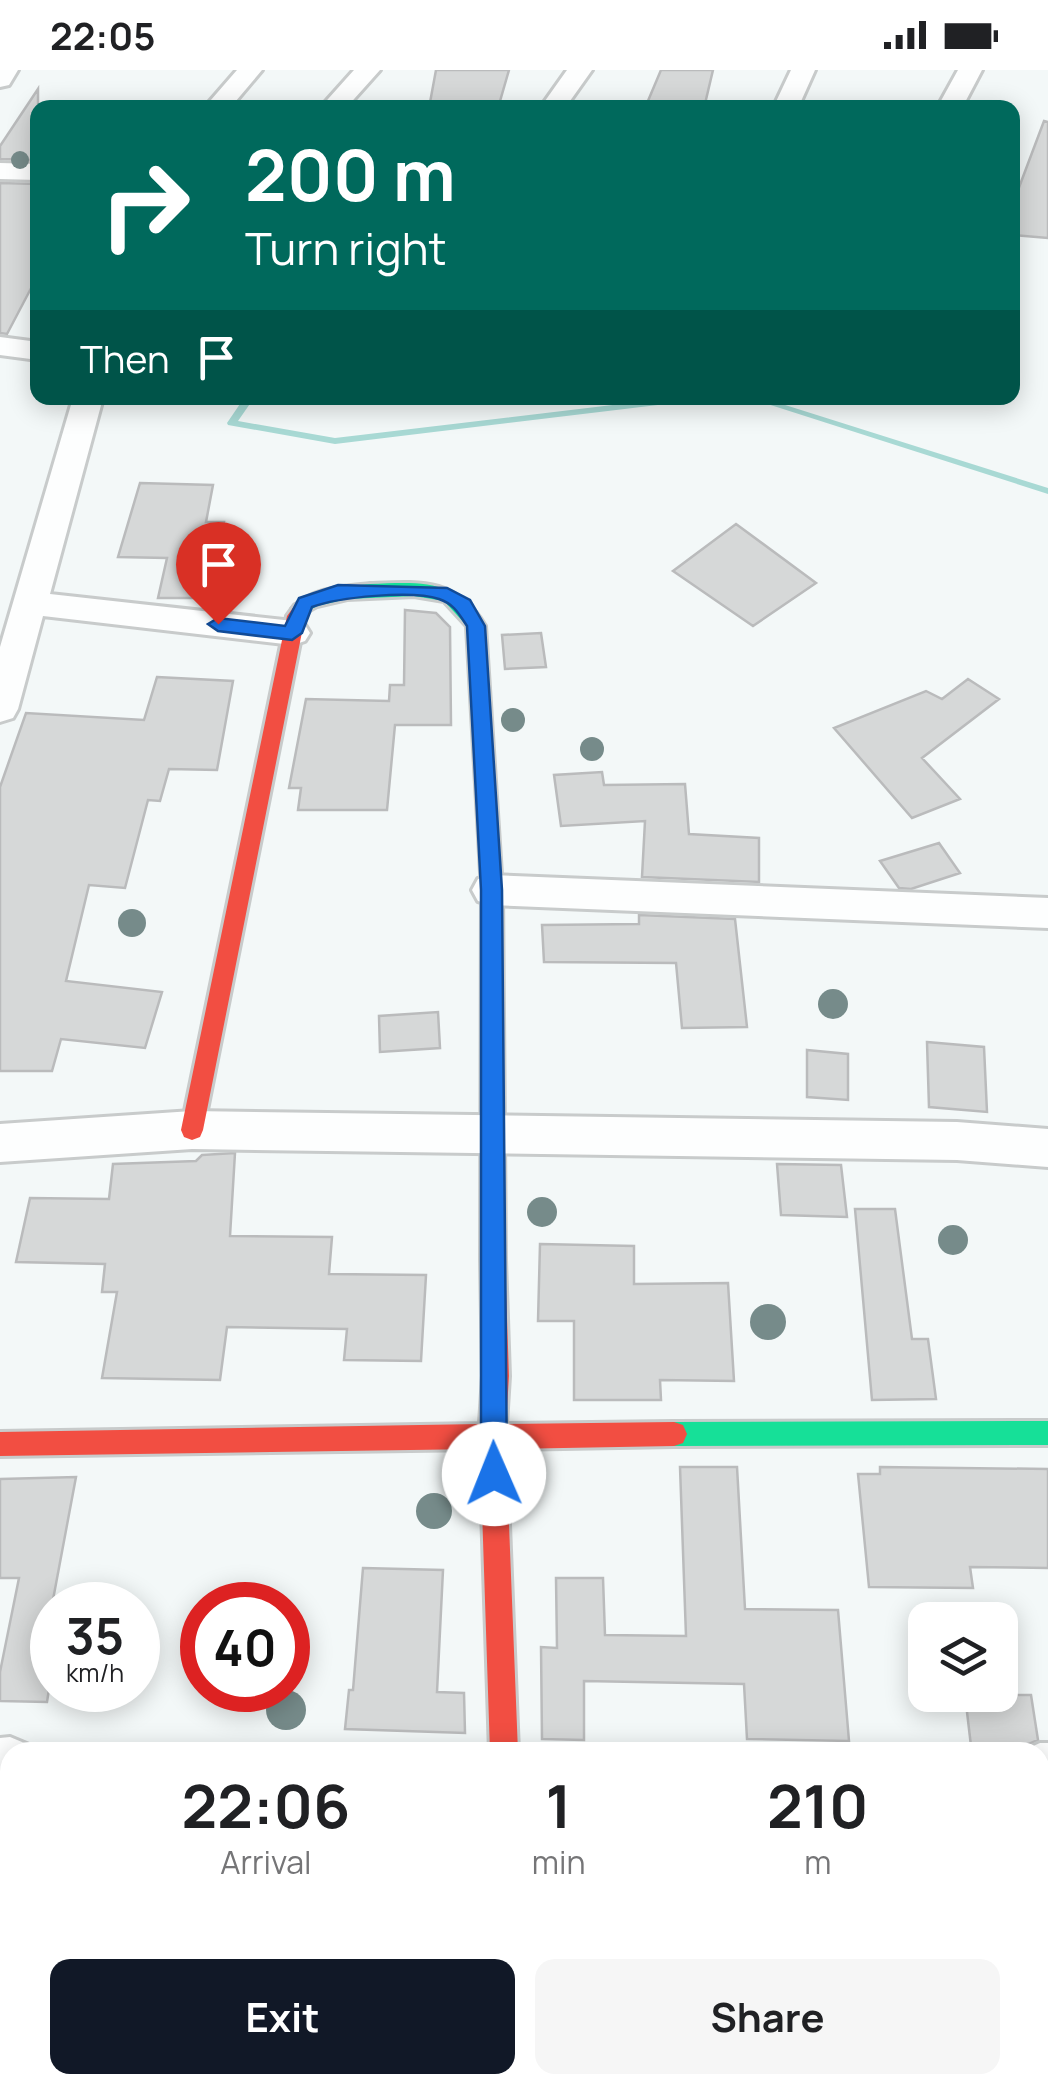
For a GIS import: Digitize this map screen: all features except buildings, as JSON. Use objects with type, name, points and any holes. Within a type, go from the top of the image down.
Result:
[{"type":"street","points":[[0,80],[6,70]]},
{"type":"street","points":[[223,100],[250,70]]},
{"type":"street","points":[[340,100],[368,70]]},
{"type":"street","points":[[558,100],[580,70]]},
{"type":"street","points":[[789,100],[803,70]]},
{"type":"street","points":[[953,100],[970,70]]},
{"type":"street","points":[[0,170],[30,172]]},
{"type":"street","points":[[0,346],[30,350]]},
{"type":"street","points":[[0,709],[86,405]]},
{"type":"street","points":[[192,1130],[296,616],[306,602],[338,591],[440,592],[463,604],[476,626],[492,890],[490,1133],[496,1376],[492,1434],[504,1742]]},
{"type":"street","points":[[30,603],[292,633]]},
{"type":"street","points":[[492,890],[1048,913]]},
{"type":"street","points":[[0,1144],[192,1130],[957,1141],[1048,1148]]},
{"type":"street","points":[[0,1444],[492,1434],[1048,1432]]},
{"type":"waterway","points":[[244,405],[232,423],[335,441],[633,405]]},
{"type":"waterway","points":[[776,405],[1048,491]]},
{"type":"traffic: fast","points":[[301,609],[311,602],[347,593],[432,591],[459,603],[476,626],[492,890],[493,1260]]},
{"type":"traffic: fast","points":[[674,1434],[1048,1433]]},
{"type":"traffic: jam","points":[[192,1130],[296,616],[301,609]]},
{"type":"traffic: jam","points":[[493,1260],[496,1376],[492,1434],[504,1742]]},
{"type":"traffic: jam","points":[[0,1444],[674,1434]]},
{"type":"route","points":[[218,624],[292,633],[296,616],[306,602],[338,591],[440,592],[463,604],[476,626],[492,890],[494,1474]]}]
